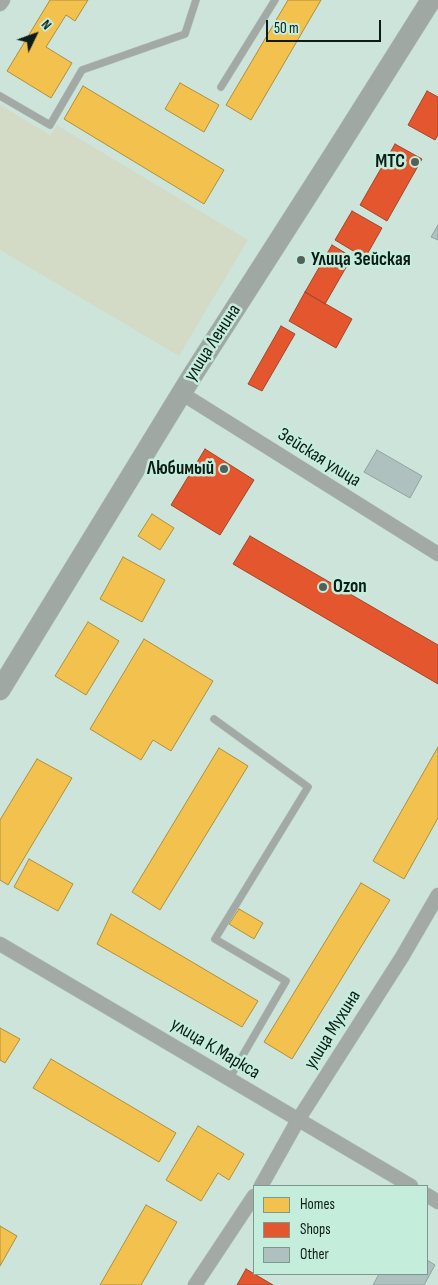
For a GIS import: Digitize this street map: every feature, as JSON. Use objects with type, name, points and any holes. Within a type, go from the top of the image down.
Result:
[{"type":"main road","name":"улица Ленина","points":[[0,690],[181,393],[430,0]]},
{"type":"street","points":[[0,4],[2,0]]},
{"type":"street","name":"Зейская улица","points":[[181,393],[438,554]]},
{"type":"street","name":"улица Мухина","points":[[262,1185],[298,1120],[402,957],[438,894]]},
{"type":"street","name":"улица К.Маркса","points":[[0,944],[409,1185]]},
{"type":"street","points":[[195,1285],[253,1198]]},
{"type":"lane","points":[[0,96],[50,125],[82,70],[185,34],[196,0]]},
{"type":"lane","points":[[221,88],[275,0]]},
{"type":"lane","points":[[214,719],[308,787],[214,939],[286,981],[229,1079]]},
{"type":"green space","points":[[0,105],[50,135],[57,125],[248,240],[179,356],[0,250]]},
{"type":"building: Homes","points":[[50,0],[88,0],[75,21],[66,15],[46,47],[72,63],[51,98],[7,71]]},
{"type":"building: Homes","points":[[288,0],[321,0],[251,120],[226,105]]},
{"type":"building: Homes","points":[[180,83],[219,105],[204,132],[165,109]]},
{"type":"building: Homes","points":[[83,86],[224,170],[204,204],[64,119]]},
{"type":"building: Homes","points":[[152,514],[174,528],[160,550],[138,536]]},
{"type":"building: Homes","points":[[123,557],[165,580],[142,622],[100,599]]},
{"type":"building: Homes","points":[[88,622],[119,641],[86,695],[55,676]]},
{"type":"building: Homes","points":[[144,639],[213,681],[171,751],[153,740],[141,760],[90,729]]},
{"type":"building: Homes","points":[[438,747],[438,818],[404,879],[373,861]]},
{"type":"building: Homes","points":[[219,748],[248,766],[160,910],[132,892]]},
{"type":"building: Homes","points":[[37,759],[72,778],[8,885],[0,880],[0,820]]},
{"type":"building: Homes","points":[[29,859],[73,884],[58,911],[14,887]]},
{"type":"building: Homes","points":[[361,883],[390,900],[292,1059],[264,1042]]},
{"type":"building: Homes","points":[[239,909],[263,923],[254,939],[229,924]]},
{"type":"building: Homes","points":[[111,914],[258,1001],[242,1027],[97,944]]},
{"type":"building: Homes","points":[[0,1028],[20,1039],[5,1063],[0,1060]]},
{"type":"building: Homes","points":[[51,1059],[176,1133],[159,1162],[33,1088]]},
{"type":"building: Homes","points":[[198,1126],[244,1154],[229,1180],[218,1173],[201,1201],[166,1180]]},
{"type":"building: Homes","points":[[146,1205],[177,1222],[141,1285],[100,1285]]},
{"type":"building: Homes","points":[[0,1226],[17,1236],[0,1266]]},
{"type":"building: Shops","points":[[427,91],[438,97],[438,135],[435,140],[408,125]]},
{"type":"building: Shops","points":[[395,144],[422,159],[387,221],[360,205]]},
{"type":"building: Shops","points":[[352,211],[382,228],[365,258],[335,240]]},
{"type":"building: Shops","points":[[332,245],[352,257],[325,304],[305,292]]},
{"type":"building: Shops","points":[[305,292],[352,319],[336,348],[289,321]]},
{"type":"building: Shops","points":[[281,326],[295,334],[262,391],[248,384]]},
{"type":"building: Shops","points":[[205,449],[254,480],[220,535],[171,505]]},
{"type":"building: Shops","points":[[250,536],[438,645],[438,684],[233,564]]},
{"type":"building: Shops","points":[[246,1269],[253,1275],[273,1285],[237,1285]]},
{"type":"building: Other","points":[[438,225],[438,240],[431,237]]},
{"type":"building: Other","points":[[377,450],[422,476],[410,498],[364,472]]},
{"type":"building: Other","points":[[428,1261],[435,1265],[424,1285],[373,1285],[378,1275],[428,1275]]},
{"type":"place","name":"МТС","points":[[415,162]]},
{"type":"place","name":"Улица Зейская","points":[[301,260]]},
{"type":"place","name":"Любимый","points":[[224,469]]},
{"type":"place","name":"Ozon","points":[[323,587]]}]
